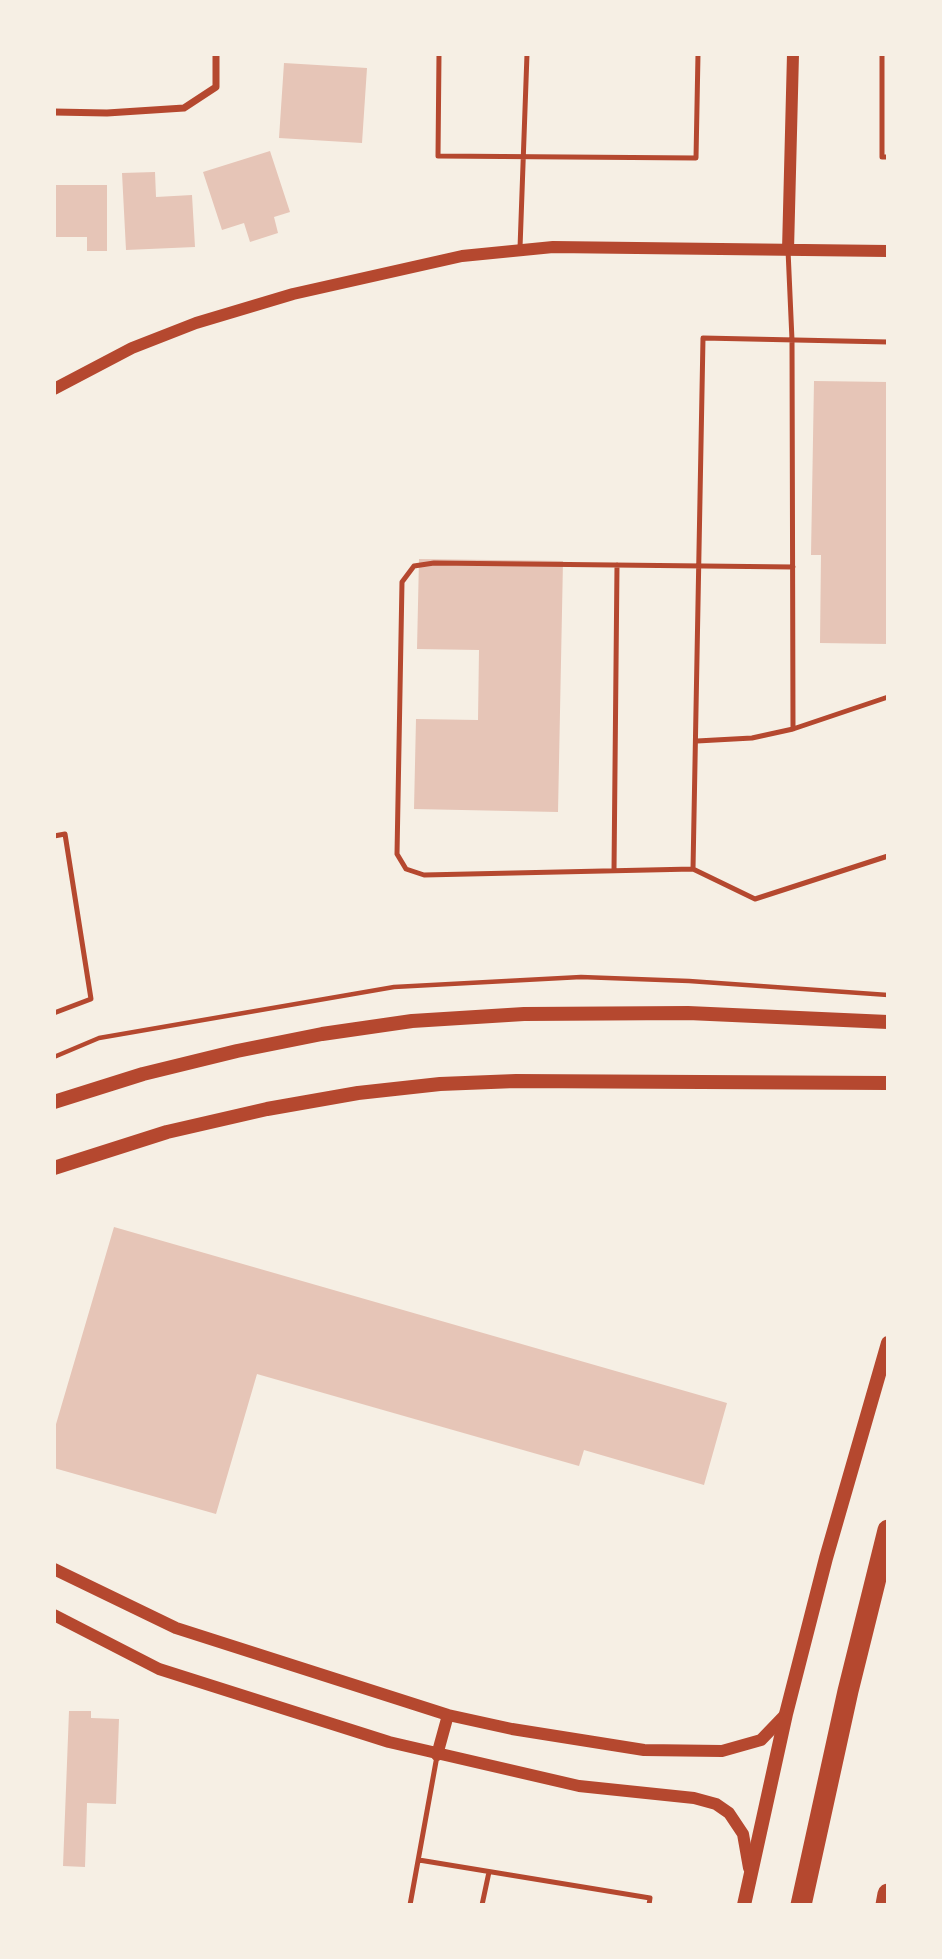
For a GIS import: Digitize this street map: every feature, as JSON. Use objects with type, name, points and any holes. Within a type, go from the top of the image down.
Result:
[{"type":"highway","points":[[801,1905],[848,1691],[888,1530]]},
{"type":"highway","points":[[886,1905],[888,1894]]},
{"type":"main road","points":[[54,1102],[143,1074],[237,1051],[322,1034],[412,1021],[524,1013],[688,1013],[883,1022]]},
{"type":"main road","points":[[54,1168],[167,1132],[267,1109],[426,1085],[516,1081],[888,1083]]},
{"type":"main road","points":[[744,1905],[786,1714],[826,1558],[888,1342]]},
{"type":"street","points":[[54,112],[107,113],[184,108],[216,87],[216,54]]},
{"type":"street","points":[[788,250],[793,54]]},
{"type":"street","points":[[54,389],[132,348],[196,323],[293,294],[402,268],[520,248],[888,251]]},
{"type":"street","points":[[54,1569],[176,1629],[448,1715],[512,1729],[644,1750],[722,1751],[761,1740],[786,1714]]},
{"type":"street","points":[[54,1615],[159,1669],[273,1708],[437,1755],[579,1786],[694,1798],[716,1804],[729,1814],[744,1834],[749,1875]]},
{"type":"street","points":[[437,1755],[448,1715]]},
{"type":"lane","points":[[439,54],[438,156],[696,158],[698,54]]},
{"type":"lane","points":[[520,248],[527,54]]},
{"type":"lane","points":[[882,54],[885,69],[882,157],[888,157]]},
{"type":"lane","points":[[788,250],[792,341],[793,729]]},
{"type":"lane","points":[[693,869],[698,741],[703,338],[888,342]]},
{"type":"lane","points":[[793,567],[434,563],[414,566],[402,582],[397,854],[406,869],[424,875],[693,869],[755,899],[888,856]]},
{"type":"lane","points":[[614,870],[617,565]]},
{"type":"lane","points":[[698,741],[752,738],[793,729],[888,697]]},
{"type":"lane","points":[[54,836],[65,834],[91,999],[54,1013]]},
{"type":"lane","points":[[410,1905],[437,1755]]},
{"type":"lane","points":[[419,1860],[650,1898],[649,1905]]},
{"type":"lane","points":[[482,1905],[489,1872]]},
{"type":"building","points":[[284,63],[367,68],[362,143],[279,138]]},
{"type":"building","points":[[270,151],[290,212],[274,217],[278,233],[250,242],[244,223],[222,230],[203,172]]},
{"type":"building","points":[[155,172],[156,197],[192,195],[195,247],[126,250],[122,173]]},
{"type":"building","points":[[54,185],[107,185],[107,251],[87,251],[87,237],[54,237]]},
{"type":"building","points":[[814,381],[888,382],[888,644],[820,643],[821,555],[811,555]]},
{"type":"building","points":[[419,559],[563,561],[558,812],[414,809],[416,719],[478,720],[479,650],[417,649]]},
{"type":"building","points":[[114,1227],[727,1403],[704,1485],[584,1450],[579,1466],[257,1374],[216,1514],[54,1468],[54,1431]]},
{"type":"building","points":[[69,1711],[91,1711],[91,1718],[119,1719],[116,1804],[87,1803],[85,1867],[63,1866]]}]
